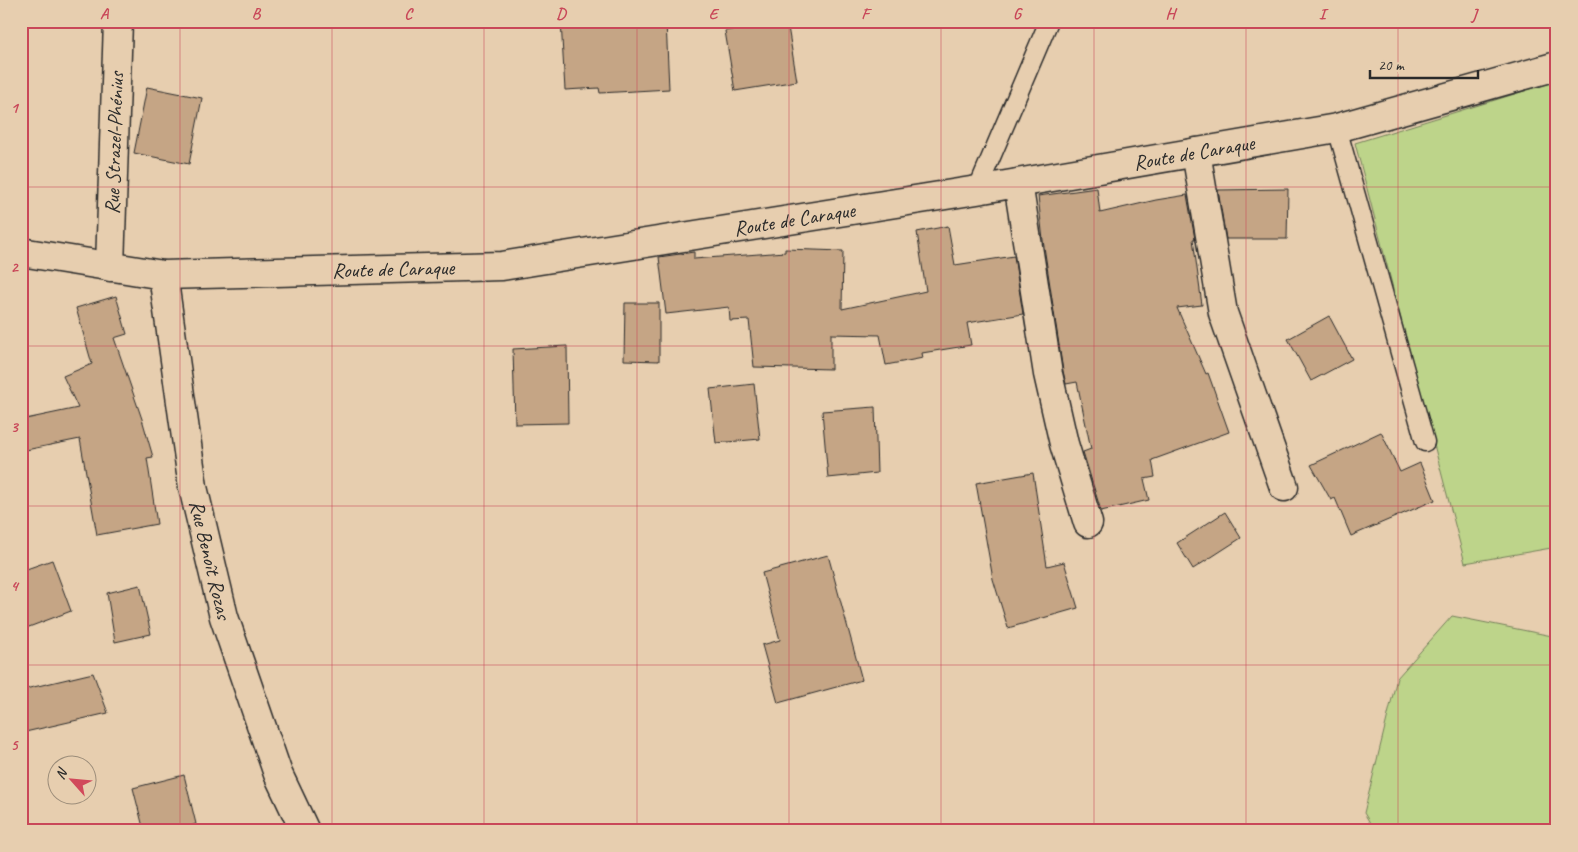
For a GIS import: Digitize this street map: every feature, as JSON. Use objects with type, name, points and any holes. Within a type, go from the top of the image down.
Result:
[{"type":"street","name":"Rue Strazel-Phénius","points":[[110,267],[118,21]]},
{"type":"street","name":"Route de Caraque","points":[[21,252],[163,275],[502,266],[977,190],[1337,128],[1557,66]]},
{"type":"street","points":[[1196,152],[1223,313],[1284,487]]},
{"type":"street","points":[[1018,183],[1048,374],[1064,444],[1088,523]]},
{"type":"street","name":"Rue Benoît Rozas","points":[[163,275],[194,488],[224,617],[278,774],[305,831]]},
{"type":"lane","points":[[977,190],[1049,21]]},
{"type":"lane","points":[[1337,128],[1425,442]]},
{"type":"green space","points":[[1557,81],[1557,547],[1465,563],[1355,143]]},
{"type":"green space","points":[[1452,616],[1557,637],[1557,831],[1375,831],[1364,813],[1397,678]]},
{"type":"building","points":[[561,21],[666,21],[669,89],[600,93],[599,88],[565,90]]},
{"type":"building","points":[[741,21],[787,21],[797,81],[735,91],[725,31],[742,28]]},
{"type":"building","points":[[147,87],[202,98],[189,164],[134,153]]},
{"type":"building","points":[[1097,188],[1100,213],[1187,195],[1195,239],[1193,239],[1202,305],[1177,308],[1206,374],[1208,373],[1229,432],[1152,460],[1155,477],[1144,479],[1149,500],[1101,511],[1083,452],[1091,449],[1077,382],[1066,384],[1063,371],[1038,196]]},
{"type":"building","points":[[1288,189],[1287,239],[1226,239],[1218,190]]},
{"type":"building","points":[[948,226],[955,265],[1014,256],[1023,314],[967,323],[971,345],[922,353],[923,358],[886,365],[880,335],[831,334],[831,369],[754,367],[749,320],[730,321],[729,307],[666,314],[659,257],[694,252],[694,259],[785,252],[785,249],[843,251],[842,309],[926,291],[917,232]]},
{"type":"building","points":[[116,296],[127,334],[114,338],[153,457],[147,458],[157,524],[97,535],[80,439],[21,451],[21,420],[78,408],[63,376],[92,364],[76,308]]},
{"type":"building","points":[[625,303],[659,303],[659,361],[624,360]]},
{"type":"building","points":[[1329,316],[1352,359],[1311,381],[1288,339]]},
{"type":"building","points":[[567,346],[568,423],[515,424],[513,349]]},
{"type":"building","points":[[754,384],[760,439],[716,443],[710,389]]},
{"type":"building","points":[[875,407],[877,473],[828,478],[822,411]]},
{"type":"building","points":[[1381,432],[1400,472],[1420,463],[1435,500],[1351,536],[1335,498],[1331,500],[1311,465]]},
{"type":"building","points":[[1033,473],[1047,566],[1064,562],[1078,608],[1008,628],[993,579],[976,483]]},
{"type":"building","points":[[1225,512],[1241,538],[1193,569],[1177,543]]},
{"type":"building","points":[[828,555],[862,680],[778,703],[762,645],[780,640],[762,573]]},
{"type":"building","points":[[52,560],[71,611],[21,630],[21,571]]},
{"type":"building","points":[[140,585],[151,634],[115,642],[107,593]]},
{"type":"building","points":[[93,673],[108,713],[21,733],[21,690]]},
{"type":"building","points":[[184,775],[196,824],[177,831],[144,831],[133,788]]}]
